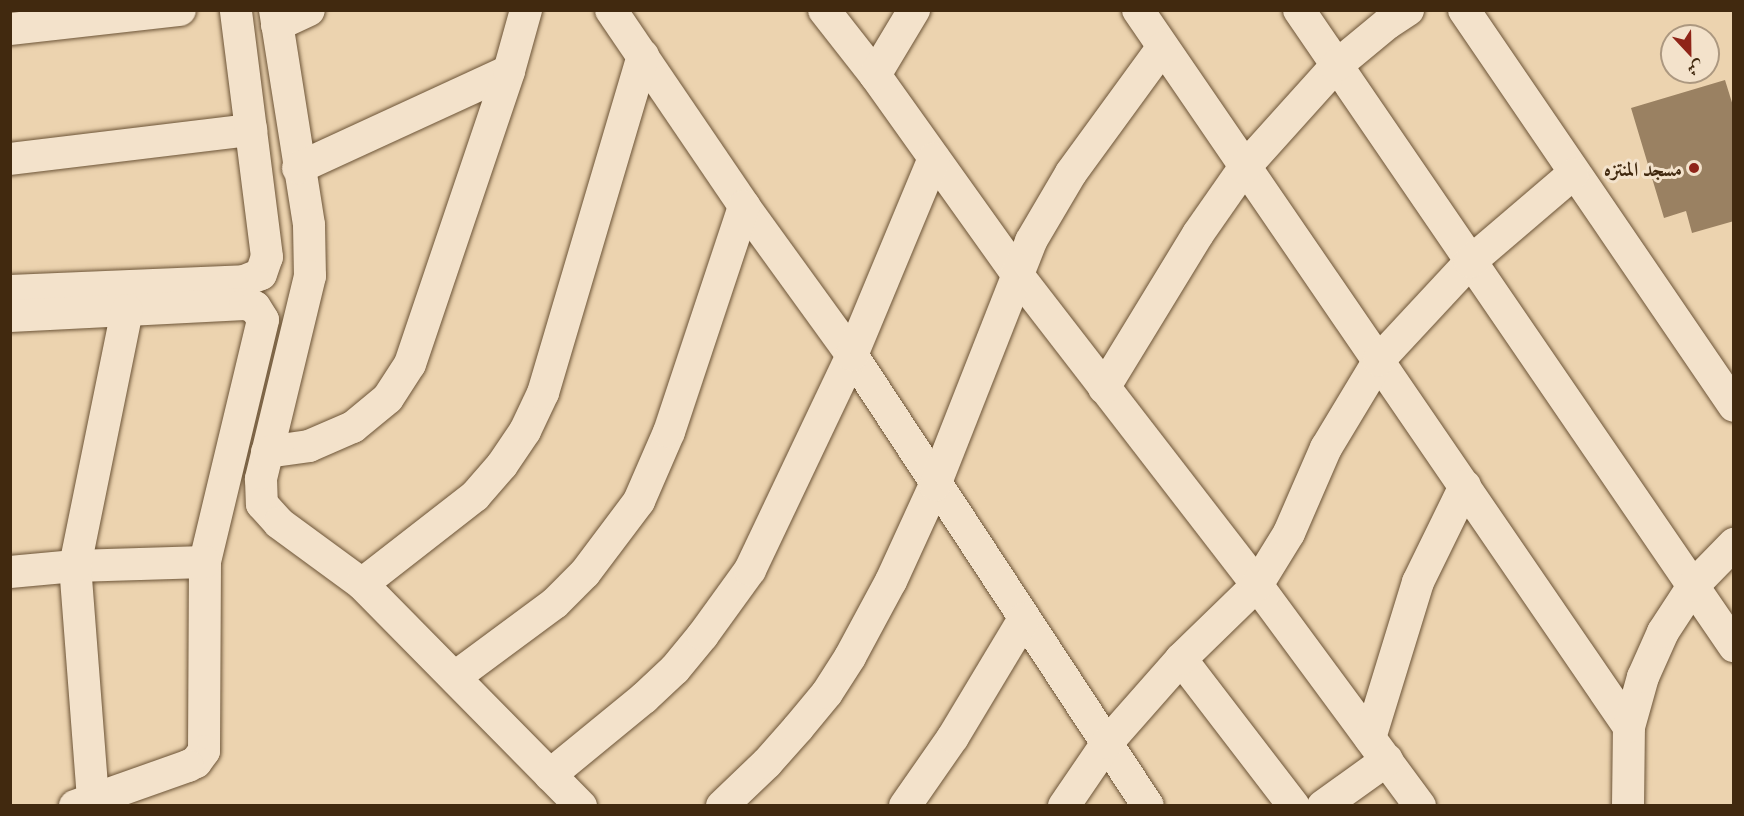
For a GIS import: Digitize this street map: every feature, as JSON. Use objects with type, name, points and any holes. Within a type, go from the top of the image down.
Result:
[{"type":"street","points":[[10,30],[180,10]]},
{"type":"street","points":[[10,291],[243,281],[256,278],[264,269],[267,257],[236,10]]},
{"type":"street","points":[[309,10],[276,18],[298,168],[309,225],[310,276],[267,452],[260,489],[262,504],[279,523],[362,584],[581,806]]},
{"type":"street","points":[[267,452],[309,446],[342,433],[374,412],[399,383],[410,364],[509,71],[526,10]]},
{"type":"street","points":[[611,10],[744,206],[852,355],[935,485],[1148,806]]},
{"type":"street","points":[[824,10],[875,75],[1017,274],[1257,585],[1420,806]]},
{"type":"street","points":[[875,75],[914,10]]},
{"type":"street","points":[[1138,10],[1244,168],[1379,360],[1629,727]]},
{"type":"street","points":[[1299,10],[1734,646]]},
{"type":"street","points":[[1104,388],[1192,242],[1244,168],[1336,66],[1388,23],[1408,10]]},
{"type":"street","points":[[1464,10],[1573,174],[1734,406]]},
{"type":"street","points":[[722,806],[767,763],[827,693],[870,622],[935,485],[1031,241],[1071,173],[1162,48]]},
{"type":"street","points":[[362,584],[475,496],[502,465],[525,430],[543,393],[643,56]]},
{"type":"street","points":[[298,168],[509,71]]},
{"type":"street","points":[[10,159],[251,130]]},
{"type":"street","points":[[550,775],[644,698],[675,669],[750,570],[852,355],[934,158]]},
{"type":"street","points":[[1064,806],[1107,744],[1181,659],[1257,585],[1289,533],[1326,448],[1379,360],[1470,262],[1573,174]]},
{"type":"street","points":[[455,677],[555,603],[585,573],[639,501],[669,432],[744,206]]},
{"type":"street","points":[[10,316],[127,310],[245,304],[255,307],[263,320],[205,562],[204,751],[196,762],[188,766],[84,802],[75,566],[127,310]]},
{"type":"street","points":[[1323,806],[1379,749],[1418,582],[1465,486]]},
{"type":"street","points":[[1628,806],[1629,727],[1643,677],[1663,632],[1693,586],[1734,544]]},
{"type":"street","points":[[10,572],[75,566],[205,562]]},
{"type":"street","points":[[905,806],[953,737],[1024,619]]},
{"type":"street","points":[[1181,659],[1294,806]]},
{"type":"building","points":[[1725,80],[1734,109],[1734,221],[1692,233],[1686,211],[1664,218],[1631,108],[1712,84],[1720,84],[1720,81]]},
{"type":"place","name":"مسجد المنتزه","points":[[1694,168]]}]
